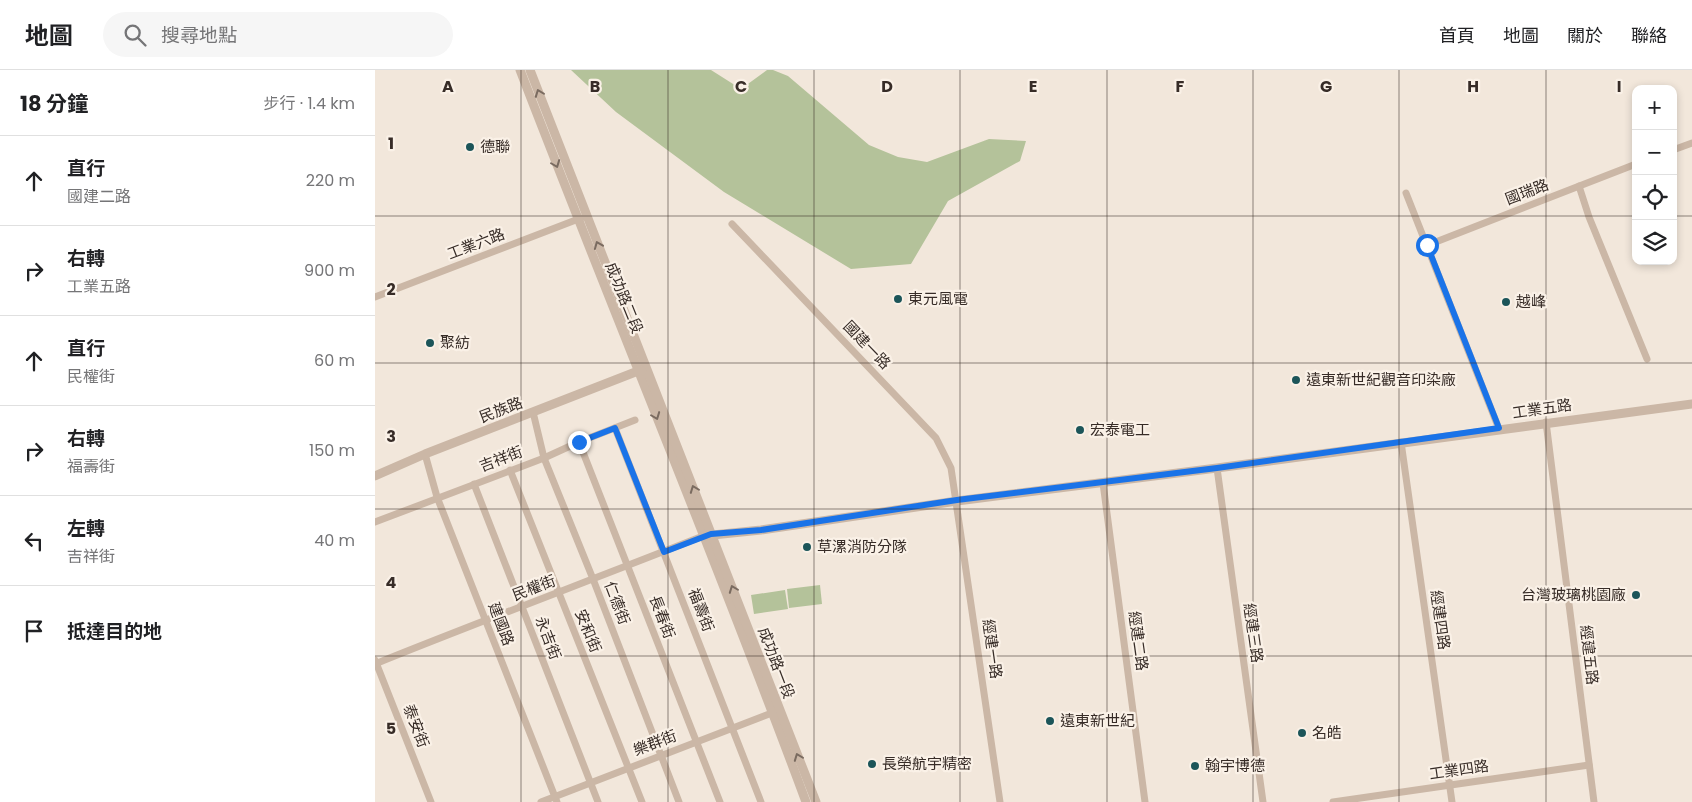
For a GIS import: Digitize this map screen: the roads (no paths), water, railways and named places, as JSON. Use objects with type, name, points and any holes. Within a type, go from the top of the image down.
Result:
[{"type":"street","name":"成功路二段","points":[[520,70],[648,372],[707,535]]},
{"type":"street","name":"成功路二段","points":[[531,70],[638,371],[707,535]]},
{"type":"street","points":[[1677,149],[1692,143]]},
{"type":"street","name":"國瑞路","points":[[1427,245],[1632,166]]},
{"type":"street","points":[[1579,186],[1589,217],[1647,359]]},
{"type":"street","points":[[1406,193],[1499,428]]},
{"type":"street","name":"工業六路","points":[[375,297],[582,217]]},
{"type":"street","name":"國建一路","points":[[732,224],[936,438],[951,468],[957,500]]},
{"type":"street","points":[[638,371],[648,372]]},
{"type":"street","name":"民族路","points":[[375,476],[425,454],[638,371]]},
{"type":"street","name":"工業五路","points":[[707,535],[761,530],[957,500],[1103,483],[1499,428],[1692,404]]},
{"type":"street","name":"仁德街","points":[[533,412],[543,458],[593,579],[679,802]]},
{"type":"street","name":"吉祥街","points":[[375,522],[543,458],[635,420]]},
{"type":"street","name":"經建五路","points":[[1546,422],[1595,802]]},
{"type":"street","name":"福壽街","points":[[615,428],[761,802]]},
{"type":"street","name":"長春街","points":[[579,442],[720,802]]},
{"type":"street","name":"經建四路","points":[[1401,442],[1452,802]]},
{"type":"street","name":"建國路","points":[[425,454],[437,497],[556,800]]},
{"type":"street","name":"經建三路","points":[[1217,468],[1263,802]]},
{"type":"street","name":"安和街","points":[[509,470],[642,802]]},
{"type":"street","name":"經建二路","points":[[1103,483],[1145,802]]},
{"type":"street","name":"永吉街","points":[[474,484],[598,802]]},
{"type":"street","name":"經建一路","points":[[957,500],[1000,802]]},
{"type":"street","name":"民權街","points":[[375,662],[522,608],[707,535]]},
{"type":"street","name":"成功路一段","points":[[707,535],[776,712],[816,802]]},
{"type":"street","name":"泰安街","points":[[375,662],[431,802]]},
{"type":"street","name":"成功路一段","points":[[776,712],[806,802]]},
{"type":"street","name":"樂群街","points":[[541,802],[556,800],[590,783],[776,712]]},
{"type":"street","name":"工業四路","points":[[1333,802],[1589,765]]},
{"type":"place","name":"德聯","points":[[470,147]]},
{"type":"place","name":"東元風電","points":[[898,299]]},
{"type":"place","name":"越峰","points":[[1506,302]]},
{"type":"place","name":"聚紡","points":[[430,343]]},
{"type":"place","name":"遠東新世紀觀音印染廠","points":[[1296,380]]},
{"type":"place","name":"宏泰電工","points":[[1080,430]]},
{"type":"place","name":"草漯消防分隊","points":[[807,547]]},
{"type":"place","name":"台灣玻璃桃園廠","points":[[1636,595]]},
{"type":"place","name":"遠東新世紀","points":[[1050,721]]},
{"type":"place","name":"名皓","points":[[1302,733]]},
{"type":"place","name":"長榮航宇精密","points":[[872,764]]},
{"type":"place","name":"翰宇博德","points":[[1195,766]]}]
